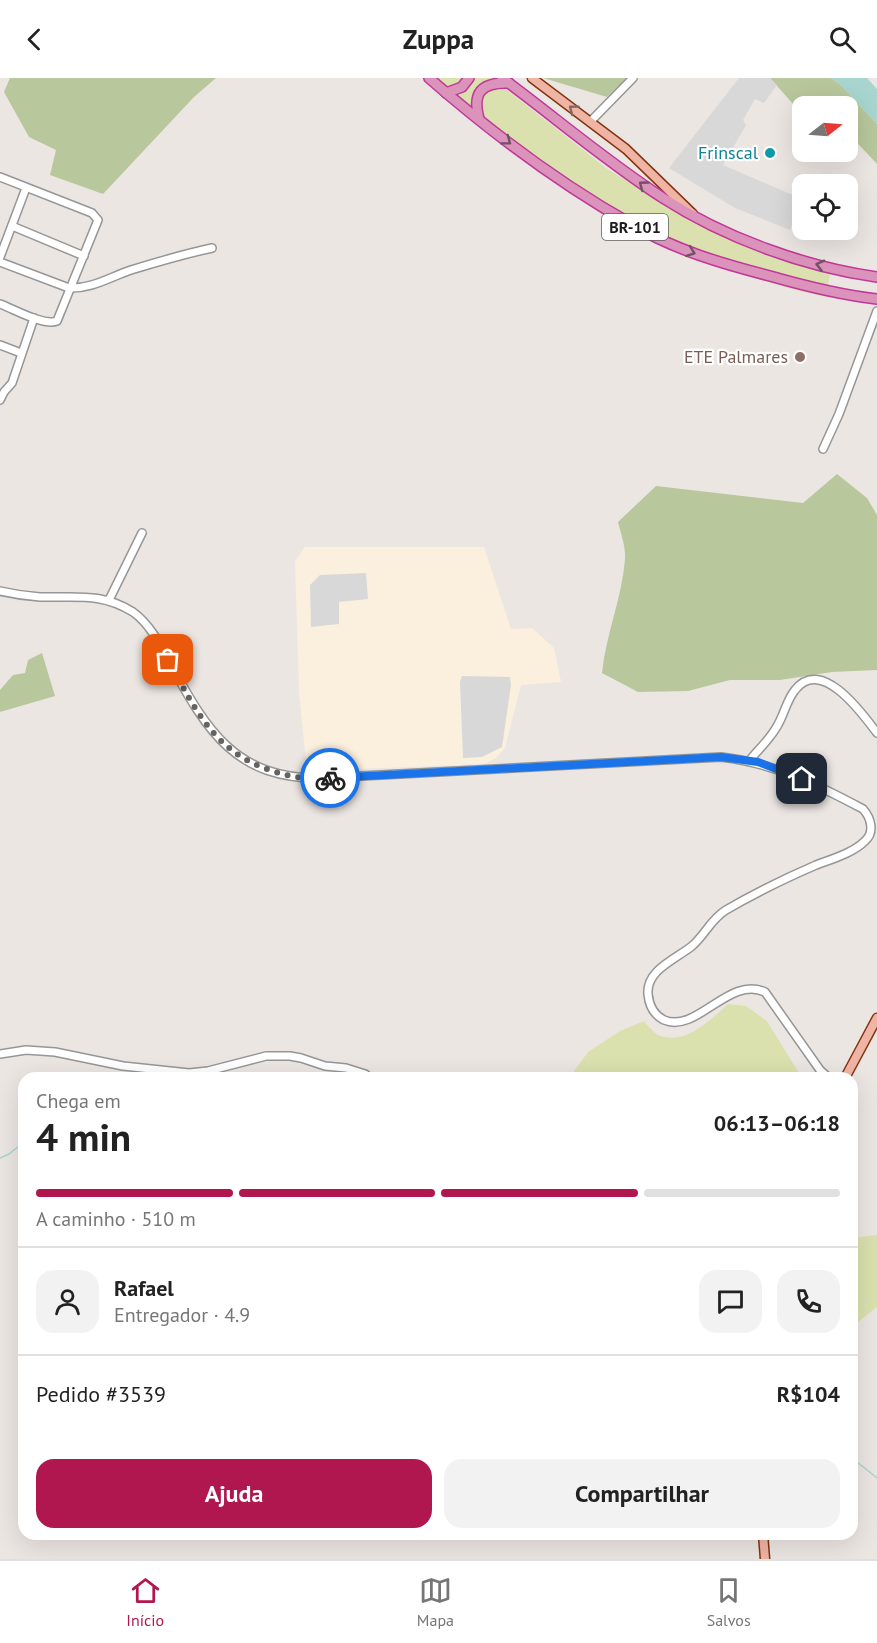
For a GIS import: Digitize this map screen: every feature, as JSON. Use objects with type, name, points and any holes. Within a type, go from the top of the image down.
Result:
[{"type":"highway","name":"BR-101","points":[[429,78],[479,120],[538,164],[634,226],[680,248],[724,264],[837,293],[877,299]]},
{"type":"highway","points":[[446,93],[462,87],[469,78]]},
{"type":"highway","name":"BR-101","points":[[505,80],[649,189],[695,216],[736,236],[793,258],[877,277]]},
{"type":"highway","points":[[479,120],[476,101],[480,91],[505,80]]},
{"type":"main road","points":[[532,78],[637,159],[695,216]]},
{"type":"main road","points":[[848,1072],[877,1018]]},
{"type":"main road","points":[[763,1540],[765,1559]]},
{"type":"street","points":[[590,122],[633,78]]},
{"type":"street","points":[[0,177],[92,213],[97,217],[98,224],[57,321],[49,322],[34,318],[0,304]]},
{"type":"street","points":[[0,257],[26,188]]},
{"type":"street","points":[[12,226],[84,256]]},
{"type":"street","points":[[0,262],[69,288],[84,288],[129,271],[212,248]]},
{"type":"street","points":[[823,448],[839,414],[877,311]]},
{"type":"street","points":[[0,400],[3,389],[12,384],[34,318]]},
{"type":"street","points":[[0,345],[21,353]]},
{"type":"street","points":[[109,600],[142,533]]},
{"type":"street","points":[[0,591],[39,597],[87,596],[109,600],[135,614],[158,641],[203,721],[228,749],[248,763],[279,774],[307,779],[721,757],[750,760],[776,768],[863,809],[871,823],[869,836],[858,846],[768,887],[716,918],[692,946],[657,971],[651,979],[648,994],[650,1005],[655,1013],[664,1020],[682,1021],[743,990],[753,988],[760,990],[771,999],[824,1072]]},
{"type":"street","points":[[750,760],[776,729],[794,691],[808,680],[821,680],[840,690],[877,733]]},
{"type":"street","points":[[0,1054],[26,1050],[55,1052],[123,1066],[180,1072]]},
{"type":"street","points":[[198,1072],[266,1056],[290,1056],[359,1072]]},
{"type":"shaded area","points":[[739,78],[770,78],[777,85],[764,103],[755,99],[743,120],[746,125],[723,165],[792,195],[790,230],[735,208],[669,168]]},
{"type":"shaded area","points":[[305,547],[484,547],[511,629],[532,628],[554,648],[561,682],[521,685],[505,748],[496,758],[484,764],[307,771],[299,692],[295,561]]},
{"type":"shaded area","points":[[366,573],[368,599],[339,602],[339,624],[311,627],[310,585],[320,575]]},
{"type":"shaded area","points":[[462,676],[510,677],[511,685],[502,747],[482,757],[463,758],[460,682]]},
{"type":"green space","points":[[10,78],[216,78],[194,97],[103,194],[50,175],[56,150],[29,137],[4,92]]},
{"type":"green space","points":[[423,78],[470,78],[444,95]]},
{"type":"green space","points":[[472,78],[493,78],[500,84],[475,95],[470,111],[445,97],[461,92]]},
{"type":"green space","points":[[543,78],[627,78],[607,97]]},
{"type":"green space","points":[[770,78],[831,78],[851,96],[792,96],[792,103]]},
{"type":"green space","points":[[502,86],[610,171],[770,257],[830,274],[826,297],[806,293],[680,254],[599,212],[524,160],[476,122],[473,112],[474,105],[483,89]]},
{"type":"green space","points":[[858,103],[877,124],[877,164],[858,144]]},
{"type":"green space","points":[[837,474],[867,498],[877,515],[877,670],[832,672],[780,680],[730,680],[688,691],[638,692],[602,673],[621,588],[625,559],[618,522],[656,486],[803,503]]},
{"type":"green space","points":[[42,653],[55,696],[0,712],[0,690],[13,675],[25,673],[28,660]]},
{"type":"green space","points":[[728,1004],[746,1006],[767,1021],[798,1072],[573,1072],[588,1052],[620,1031],[644,1021],[652,1031],[668,1038],[687,1035],[713,1018]]},
{"type":"green space","points":[[877,1235],[877,1307],[858,1322],[858,1237]]},
{"type":"water","points":[[831,78],[867,78],[877,89],[877,124],[858,103],[858,96],[851,96]]},
{"type":"waterway","points":[[0,1158],[18,1147]]},
{"type":"waterway","points":[[858,1463],[877,1478]]},
{"type":"way so far","points":[[168,660],[203,721],[228,749],[248,763],[279,774],[307,779],[330,778]]},
{"type":"place","name":"Frinscal","points":[[770,153]]},
{"type":"place","name":"ETE Palmares","points":[[800,357]]},
{"type":"route","points":[[330,778],[721,757],[758,762],[802,779]]}]
